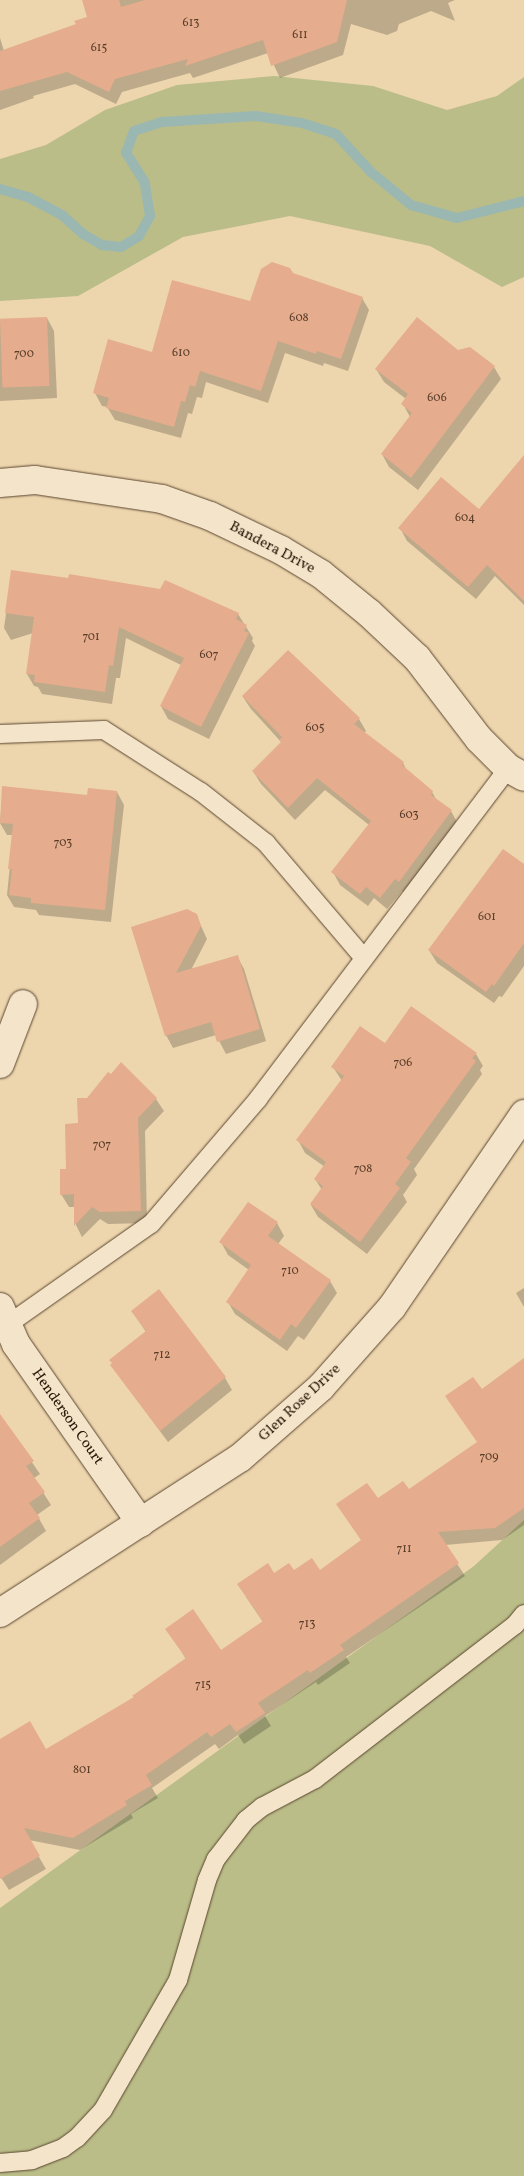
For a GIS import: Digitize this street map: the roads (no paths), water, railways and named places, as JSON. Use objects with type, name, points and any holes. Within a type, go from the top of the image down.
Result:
[{"type":"street","name":"Bandera Drive","points":[[0,483],[35,480],[162,499],[210,516],[281,550],[321,574],[369,613],[417,658],[479,739],[516,773]]},
{"type":"street","points":[[0,1064],[23,1004]]},
{"type":"street","name":"Glen Rose Drive","points":[[0,1613],[240,1458],[321,1387],[392,1307],[524,1114]]},
{"type":"street","name":"Henderson Court","points":[[3,1321],[16,1344],[141,1523]]},
{"type":"lane","points":[[0,734],[104,730],[201,792],[266,843],[364,958]]},
{"type":"lane","points":[[3,1321],[151,1224],[258,1099],[364,958],[516,773]]},
{"type":"lane","points":[[0,2163],[32,2160],[63,2148],[77,2138],[103,2110],[178,1980],[207,1880],[216,1859],[246,1820],[262,1807],[315,1779],[516,1625],[524,1614]]},
{"type":"waterway","points":[[0,189],[28,197],[63,216],[83,234],[102,245],[121,247],[139,236],[150,216],[145,183],[126,153],[134,131],[162,122],[256,116],[302,123],[336,134],[371,172],[411,205],[457,218],[524,201]]}]
